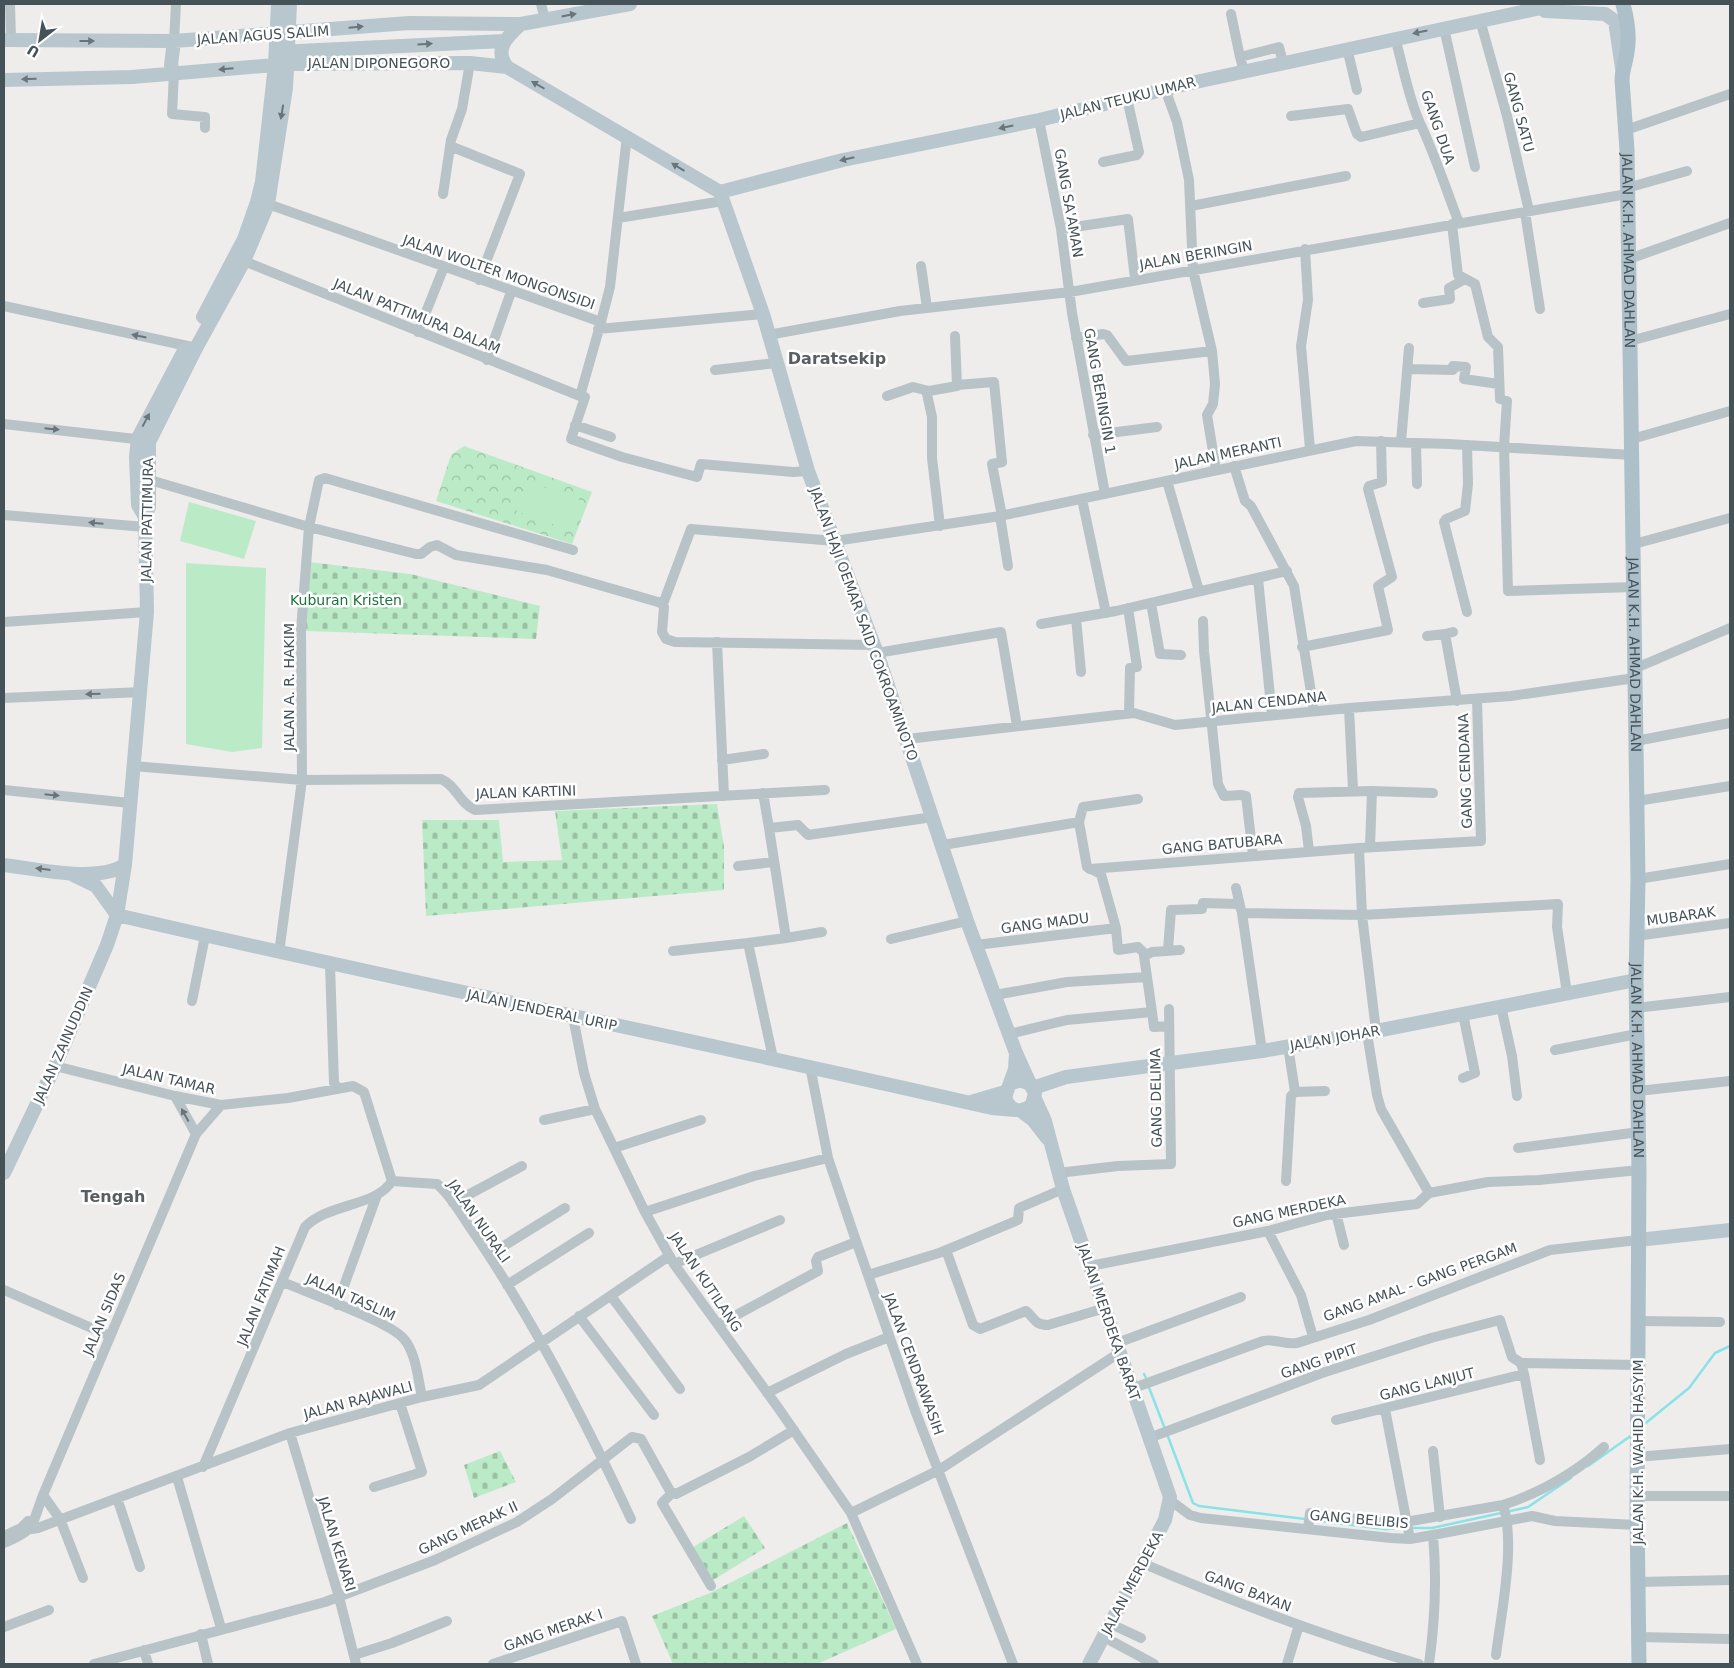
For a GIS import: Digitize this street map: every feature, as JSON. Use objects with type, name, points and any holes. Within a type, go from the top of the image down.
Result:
[{"type":"main road","name":"JALAN K.H. AHMAD DAHLAN","points":[[1623,4],[1626,17],[1628,51],[1622,70],[1626,130],[1629,259],[1636,673],[1638,1240]]},
{"type":"main road","name":"JALAN K.H. WAHID HASYIM","points":[[1638,1240],[1637,1525],[1639,1664]]},
{"type":"street","points":[[7,40],[10,4]]},
{"type":"street","points":[[176,4],[173,42],[172,114],[205,117],[204,128]]},
{"type":"street","points":[[278,4],[283,33]]},
{"type":"street","points":[[4,515],[145,522],[138,505],[136,457],[251,221],[262,182],[282,58],[283,33],[290,4]]},
{"type":"street","points":[[541,4],[545,20]]},
{"type":"street","name":"JALAN AGUS SALIM","points":[[7,40],[173,42],[409,23],[521,24],[630,4]]},
{"type":"street","name":"JALAN TEUKU UMAR","points":[[721,197],[843,160],[1039,120],[1165,89],[1347,48],[1559,4]]},
{"type":"street","name":"JALAN TEUKU UMAR","points":[[1537,10],[1605,14],[1611,16],[1615,21],[1622,70]]},
{"type":"street","points":[[1231,14],[1244,71]]},
{"type":"street","name":"GANG SATU","points":[[1480,20],[1507,116],[1527,211],[1540,309]]},
{"type":"street","points":[[507,66],[502,61],[501,54],[504,41],[521,24]]},
{"type":"street","points":[[1444,28],[1475,167]]},
{"type":"street","name":"GANG DUA","points":[[1395,38],[1420,123],[1428,137],[1455,223],[1458,276],[1465,279]]},
{"type":"street","name":"JALAN AGUS SALIM","points":[[282,58],[504,41]]},
{"type":"street","points":[[1240,57],[1279,47],[1283,63]]},
{"type":"street","points":[[1347,48],[1357,90]]},
{"type":"street","points":[[191,347],[244,261],[268,204],[286,88],[282,58]]},
{"type":"street","name":"JALAN DIPONEGORO","points":[[4,80],[173,69],[282,58],[470,63],[507,66],[627,136],[721,197]]},
{"type":"street","points":[[443,194],[450,146],[462,110],[470,63]]},
{"type":"street","points":[[1165,89],[1177,122],[1184,153],[1191,206],[1193,270],[1212,351],[1216,384],[1212,404],[1207,415],[1216,470]]},
{"type":"street","points":[[1626,130],[1730,94]]},
{"type":"street","points":[[1103,162],[1139,152],[1127,98]]},
{"type":"street","points":[[1291,116],[1348,109],[1357,134],[1361,137],[1420,123]]},
{"type":"street","name":"GANG SA'AMAN","points":[[1039,120],[1061,230],[1070,292]]},
{"type":"street","name":"JALAN WOLTER MONGONSIDI","points":[[268,204],[600,325],[610,286],[627,136]]},
{"type":"street","points":[[450,146],[520,174],[479,280]]},
{"type":"street","name":"JALAN BERINGIN","points":[[768,335],[926,308],[1070,292],[1134,279],[1527,211],[1627,191],[1687,171]]},
{"type":"street","points":[[1191,206],[1346,176]]},
{"type":"street","points":[[618,218],[721,197]]},
{"type":"street","name":"JALAN HAJI OEMAR SAID COKROAMINOTO","points":[[721,197],[762,314],[808,471],[876,649],[967,921],[1016,1054],[1032,1090]]},
{"type":"street","points":[[1061,230],[1128,219],[1134,279]]},
{"type":"street","points":[[1629,259],[1730,223]]},
{"type":"street","points":[[1304,249],[1308,300],[1301,346],[1310,449]]},
{"type":"street","name":"JALAN PATTIMURA DALAM","points":[[244,261],[582,397]]},
{"type":"street","points":[[921,266],[926,308]]},
{"type":"street","points":[[418,332],[444,267]]},
{"type":"street","points":[[1423,304],[1450,299],[1449,288],[1465,279],[1475,284],[1488,337],[1498,347],[1500,399],[1507,401],[1504,447],[1508,591],[1634,587]]},
{"type":"street","points":[[487,360],[511,292]]},
{"type":"street","name":"GANG BERINGIN 1","points":[[1070,292],[1076,338],[1105,494]]},
{"type":"street","points":[[4,306],[191,347]]},
{"type":"street","points":[[762,314],[668,324],[600,325],[571,439],[622,457],[697,477],[701,464],[793,472],[808,471]]},
{"type":"street","points":[[1630,342],[1730,314]]},
{"type":"street","points":[[1076,338],[1105,334],[1126,361],[1212,351]]},
{"type":"street","points":[[956,336],[954,354],[957,385]]},
{"type":"street","points":[[1401,442],[1409,348]]},
{"type":"street","points":[[716,370],[776,363]]},
{"type":"street","points":[[1407,370],[1453,370],[1453,366],[1466,366],[1464,378],[1499,384]]},
{"type":"street","points":[[887,396],[913,386],[929,391],[954,388],[957,385],[994,382],[1002,462],[992,464],[1008,566]]},
{"type":"street","points":[[929,391],[932,417],[932,458],[940,526]]},
{"type":"street","points":[[1632,439],[1730,411]]},
{"type":"street","points":[[4,424],[144,440]]},
{"type":"street","points":[[576,425],[611,437]]},
{"type":"street","points":[[1093,436],[1157,427]]},
{"type":"street","name":"JALAN PATTIMURA","points":[[117,915],[125,865],[148,612],[145,522],[149,507],[150,480],[144,440]]},
{"type":"street","name":"JALAN MERANTI","points":[[663,604],[691,528],[835,541],[1001,516],[1310,449],[1356,441],[1467,445],[1632,455]]},
{"type":"street","points":[[1302,647],[1388,630],[1378,586],[1392,577],[1368,489],[1370,486],[1382,482],[1381,441]]},
{"type":"street","points":[[1416,443],[1417,484]]},
{"type":"street","points":[[1467,445],[1468,484],[1465,511],[1446,519],[1444,522],[1467,612]]},
{"type":"street","points":[[1234,466],[1245,502],[1251,506],[1294,586],[1302,647],[1314,711]]},
{"type":"street","name":"JALAN A. R. HAKIM","points":[[279,953],[302,780],[301,630],[309,527],[319,480],[325,478],[573,550]]},
{"type":"street","points":[[150,480],[309,527],[416,554],[421,554],[430,547],[437,545],[456,555],[547,570],[663,604],[662,632],[666,639],[675,642],[876,649],[1001,632],[1017,726]]},
{"type":"street","points":[[1167,481],[1199,591]]},
{"type":"street","points":[[1082,499],[1106,613]]},
{"type":"street","points":[[1634,544],[1730,518]]},
{"type":"street","points":[[1041,624],[1106,613],[1258,579],[1287,570]]},
{"type":"street","points":[[1258,579],[1272,715]]},
{"type":"street","points":[[1151,603],[1160,654],[1176,658]]},
{"type":"street","points":[[1128,608],[1137,667],[1130,668],[1129,714]]},
{"type":"street","points":[[4,622],[148,612]]},
{"type":"street","points":[[1076,618],[1081,672]]},
{"type":"street","points":[[1203,621],[1204,651],[1218,784],[1224,796],[1246,796],[1253,856]]},
{"type":"street","name":"JALAN CENDANA","points":[[907,739],[1129,714],[1175,725],[1314,711],[1477,699],[1636,673],[1730,628]]},
{"type":"street","points":[[1427,636],[1449,633],[1457,701]]},
{"type":"street","points":[[717,642],[724,796]]},
{"type":"street","points":[[4,698],[142,692]]},
{"type":"street","name":"GANG CENDANA","points":[[1477,699],[1481,841]]},
{"type":"street","points":[[1349,708],[1353,790]]},
{"type":"street","points":[[1636,740],[1730,722]]},
{"type":"street","points":[[722,760],[764,754]]},
{"type":"street","name":"JALAN KARTINI","points":[[134,766],[302,780],[441,779],[454,788],[465,805],[475,810],[825,790]]},
{"type":"street","points":[[1637,801],[1730,786]]},
{"type":"street","points":[[4,790],[130,803]]},
{"type":"street","points":[[1309,851],[1306,826],[1298,794],[1353,790],[1433,793]]},
{"type":"street","points":[[1370,847],[1372,791]]},
{"type":"street","points":[[763,793],[786,938]]},
{"type":"street","points":[[1138,799],[1083,807],[1078,822],[1087,867],[1101,874],[1116,928],[1118,950],[1138,947],[1145,954],[1154,1027],[1169,1026]]},
{"type":"street","points":[[769,828],[798,825],[806,834],[810,835],[933,817]]},
{"type":"street","points":[[943,845],[1078,822]]},
{"type":"street","name":"GANG BATUBARA","points":[[1090,869],[1309,851],[1481,841]]},
{"type":"street","points":[[1359,848],[1362,915],[1376,1094],[1381,1109],[1429,1193]]},
{"type":"street","points":[[738,866],[774,862]]},
{"type":"street","points":[[1638,879],[1730,864]]},
{"type":"street","points":[[4,865],[66,872],[106,873],[125,865]]},
{"type":"street","points":[[66,872],[96,886],[117,915]]},
{"type":"street","points":[[1236,888],[1262,1051]]},
{"type":"street","points":[[1168,950],[1171,910],[1202,909],[1203,902],[1240,908],[1362,915],[1558,904],[1557,927],[1567,993]]},
{"type":"street","name":"JALAN JENDERAL URIP","points":[[117,915],[330,965],[773,1058],[968,1102],[1018,1110]]},
{"type":"street","name":"JALAN ZAINUDDIN","points":[[4,1174],[55,1066],[107,945],[117,915]]},
{"type":"street","points":[[891,938],[967,921]]},
{"type":"street","name":"MUBARAK","points":[[1636,936],[1730,923]]},
{"type":"street","name":"GANG MADU","points":[[976,945],[1116,928]]},
{"type":"street","points":[[673,951],[822,932]]},
{"type":"street","points":[[192,1001],[205,936]]},
{"type":"street","points":[[748,942],[773,1058]]},
{"type":"street","points":[[1145,954],[1180,950]]},
{"type":"street","points":[[330,965],[334,1083],[338,1088],[353,1086],[359,1088],[367,1096],[392,1181]]},
{"type":"street","points":[[995,995],[1093,978],[1147,977]]},
{"type":"street","name":"JALAN JOHAR","points":[[1032,1090],[1066,1077],[1262,1051],[1371,1032],[1636,980]]},
{"type":"street","points":[[1636,1008],[1730,997]]},
{"type":"street","points":[[1501,1006],[1512,1056],[1517,1096]]},
{"type":"street","name":"GANG DELIMA","points":[[1058,1173],[1118,1166],[1171,1164],[1169,1009]]},
{"type":"street","points":[[1009,1034],[1067,1020],[1152,1012]]},
{"type":"street","points":[[1463,1014],[1475,1073],[1463,1078]]},
{"type":"street","name":"JALAN KUTILANG","points":[[573,1017],[584,1073],[594,1109],[645,1212],[672,1260],[851,1513],[914,1663]]},
{"type":"street","points":[[1555,1050],[1637,1034]]},
{"type":"street","points":[[1288,1046],[1295,1092]]},
{"type":"street","points":[[1016,1054],[1015,1069],[1008,1088],[1006,1103],[1033,1120],[1050,1141]]},
{"type":"street","name":"JALAN TAMAR","points":[[55,1066],[175,1096],[221,1105],[288,1098],[338,1088]]},
{"type":"street","name":"JALAN CENDRAWASIH","points":[[810,1066],[828,1158],[856,1242],[889,1337],[1013,1664]]},
{"type":"street","points":[[968,1102],[1008,1088],[1020,1080],[1032,1090],[1032,1105],[1018,1110]]},
{"type":"street","points":[[1638,1090],[1730,1082]]},
{"type":"street","name":"JALAN MERDEKA BARAT","points":[[1032,1090],[1045,1121],[1063,1189],[1118,1348],[1137,1387],[1171,1501]]},
{"type":"street","points":[[1286,1181],[1291,1096],[1295,1092],[1325,1091]]},
{"type":"street","points":[[175,1096],[196,1134]]},
{"type":"street","name":"JALAN SIDAS","points":[[27,1527],[39,1506],[196,1134],[221,1105]]},
{"type":"street","points":[[544,1120],[594,1109]]},
{"type":"street","points":[[614,1148],[701,1120]]},
{"type":"street","points":[[1518,1148],[1638,1132]]},
{"type":"street","points":[[645,1212],[754,1176],[828,1158]]},
{"type":"street","points":[[453,1203],[522,1166]]},
{"type":"street","name":"GANG MERDEKA","points":[[1090,1266],[1268,1231],[1303,1220],[1417,1204],[1429,1193],[1498,1180],[1526,1181],[1639,1170]]},
{"type":"street","name":"JALAN FATIMAH","points":[[203,1467],[303,1232],[314,1218],[377,1195],[386,1189],[392,1181]]},
{"type":"street","name":"JALAN NURALI","points":[[392,1181],[437,1184],[453,1203],[488,1255],[542,1343],[603,1459],[631,1519]]},
{"type":"street","points":[[868,1275],[946,1250],[1018,1220],[1019,1208],[1063,1189]]},
{"type":"street","points":[[337,1304],[377,1195]]},
{"type":"street","points":[[488,1255],[566,1208]]},
{"type":"street","points":[[1336,1214],[1344,1246]]},
{"type":"street","name":"JALAN RAJAWALI","points":[[4,1536],[27,1527],[38,1528],[290,1433],[422,1397],[479,1385],[579,1316],[672,1260],[780,1220]]},
{"type":"street","points":[[1638,1240],[1730,1230]]},
{"type":"street","points":[[1268,1231],[1301,1295],[1313,1336]]},
{"type":"street","points":[[507,1285],[589,1233]]},
{"type":"street","name":"GANG AMAL - GANG PERGAM","points":[[1137,1387],[1263,1341],[1275,1340],[1292,1344],[1369,1320],[1550,1250],[1638,1240]]},
{"type":"street","points":[[718,1325],[818,1271],[816,1261],[818,1257],[856,1242]]},
{"type":"street","points":[[946,1250],[973,1325],[980,1329],[1026,1311],[1032,1320],[1040,1325],[1048,1325],[1105,1308]]},
{"type":"street","name":"JALAN TASLIM","points":[[283,1282],[375,1321],[403,1337],[411,1353],[422,1397]]},
{"type":"street","points":[[6,1293],[110,1336]]},
{"type":"street","points":[[611,1296],[680,1389]]},
{"type":"street","points":[[851,1513],[939,1470],[1118,1348],[1241,1297]]},
{"type":"street","points":[[579,1316],[654,1415]]},
{"type":"street","name":"GANG PIPIT","points":[[1153,1436],[1322,1373],[1431,1338],[1500,1320],[1512,1357],[1521,1363]]},
{"type":"street","points":[[1638,1321],[1720,1322]]},
{"type":"street","points":[[767,1392],[846,1354],[889,1337]]},
{"type":"street","points":[[1540,1460],[1521,1363],[1638,1365]]},
{"type":"street","name":"GANG LANJUT","points":[[1336,1420],[1524,1374]]},
{"type":"street","points":[[374,1487],[422,1472],[400,1403]]},
{"type":"street","points":[[1385,1408],[1409,1537]]},
{"type":"street","points":[[711,1586],[662,1503],[672,1492],[678,1494],[749,1457],[794,1430]]},
{"type":"street","name":"JALAN KENARI","points":[[290,1433],[339,1597],[355,1659]]},
{"type":"street","name":"GANG MERAK II","points":[[94,1664],[339,1597],[498,1532],[552,1499],[632,1437],[640,1438],[672,1492]]},
{"type":"street","points":[[1309,1523],[1310,1513],[1349,1527],[1407,1523],[1504,1505],[1548,1488],[1563,1479],[1604,1447]]},
{"type":"street","points":[[1637,1454],[1730,1449]]},
{"type":"street","points":[[1433,1451],[1440,1517]]},
{"type":"street","points":[[177,1477],[222,1628]]},
{"type":"street","points":[[43,1495],[60,1519],[83,1578]]},
{"type":"street","points":[[1637,1496],[1730,1496]]},
{"type":"street","points":[[117,1498],[140,1567]]},
{"type":"street","name":"GANG BELIBIS","points":[[1171,1501],[1197,1517],[1309,1523],[1349,1527],[1409,1537],[1433,1536],[1506,1519],[1537,1516],[1555,1521],[1637,1525]]},
{"type":"street","name":"JALAN MERDEKA","points":[[1089,1664],[1165,1520],[1171,1501]]},
{"type":"street","points":[[1496,1655],[1508,1558],[1504,1505]]},
{"type":"street","name":"JALAN RAJAWALI","points":[[4,1543],[23,1535],[27,1527]]},
{"type":"street","points":[[1429,1664],[1435,1622],[1436,1571],[1433,1536]]},
{"type":"street","name":"GANG BAYAN","points":[[1142,1563],[1299,1625],[1420,1664]]},
{"type":"street","points":[[1638,1582],[1730,1580]]},
{"type":"street","points":[[4,1627],[49,1610]]},
{"type":"street","name":"GANG MERAK I","points":[[493,1664],[622,1621],[636,1664]]},
{"type":"street","points":[[355,1659],[447,1622]]},
{"type":"street","points":[[1110,1624],[1141,1638]]},
{"type":"street","points":[[1287,1664],[1299,1625]]},
{"type":"street","points":[[201,1634],[208,1664]]},
{"type":"street","points":[[1104,1636],[1154,1664]]},
{"type":"street","points":[[1639,1637],[1730,1639]]},
{"type":"street","points":[[144,1650],[148,1664]]},
{"type":"green space","points":[[464,446],[592,492],[572,544],[436,501],[451,455]]},
{"type":"green space","points":[[527,481],[583,501],[572,531],[516,511]]},
{"type":"green space","points":[[189,502],[256,521],[244,559],[180,541]]},
{"type":"green space","name":"Kuburan Kristen","points":[[309,562],[410,574],[540,606],[536,639],[305,631]]},
{"type":"green space","points":[[186,563],[266,568],[262,748],[232,752],[186,744]]},
{"type":"green space","points":[[717,804],[724,847],[724,890],[426,916],[422,820],[499,820],[503,862],[562,860],[555,811]]},
{"type":"green space","points":[[500,1451],[516,1482],[474,1498],[464,1465]]},
{"type":"green space","points":[[744,1516],[765,1548],[710,1582],[690,1549]]},
{"type":"green space","points":[[847,1523],[896,1629],[817,1664],[673,1664],[652,1616],[710,1593]]},
{"type":"waterway","points":[[1642,1426],[1689,1388],[1715,1353],[1730,1346]]},
{"type":"waterway","points":[[1144,1374],[1147,1380]]},
{"type":"waterway","points":[[1148,1385],[1165,1429]]},
{"type":"waterway","points":[[1167,1434],[1193,1503],[1199,1506],[1305,1519]]},
{"type":"waterway","points":[[1588,1466],[1632,1435]]},
{"type":"waterway","points":[[1506,1512],[1528,1507],[1571,1478]]},
{"type":"waterway","points":[[1410,1528],[1432,1528],[1501,1513]]},
{"type":"waterway","points":[[1311,1520],[1385,1529],[1405,1528]]},
{"type":"district","name":"Daratsekip","points":[[837,358]]},
{"type":"district","name":"Tengah","points":[[113,1196]]}]
